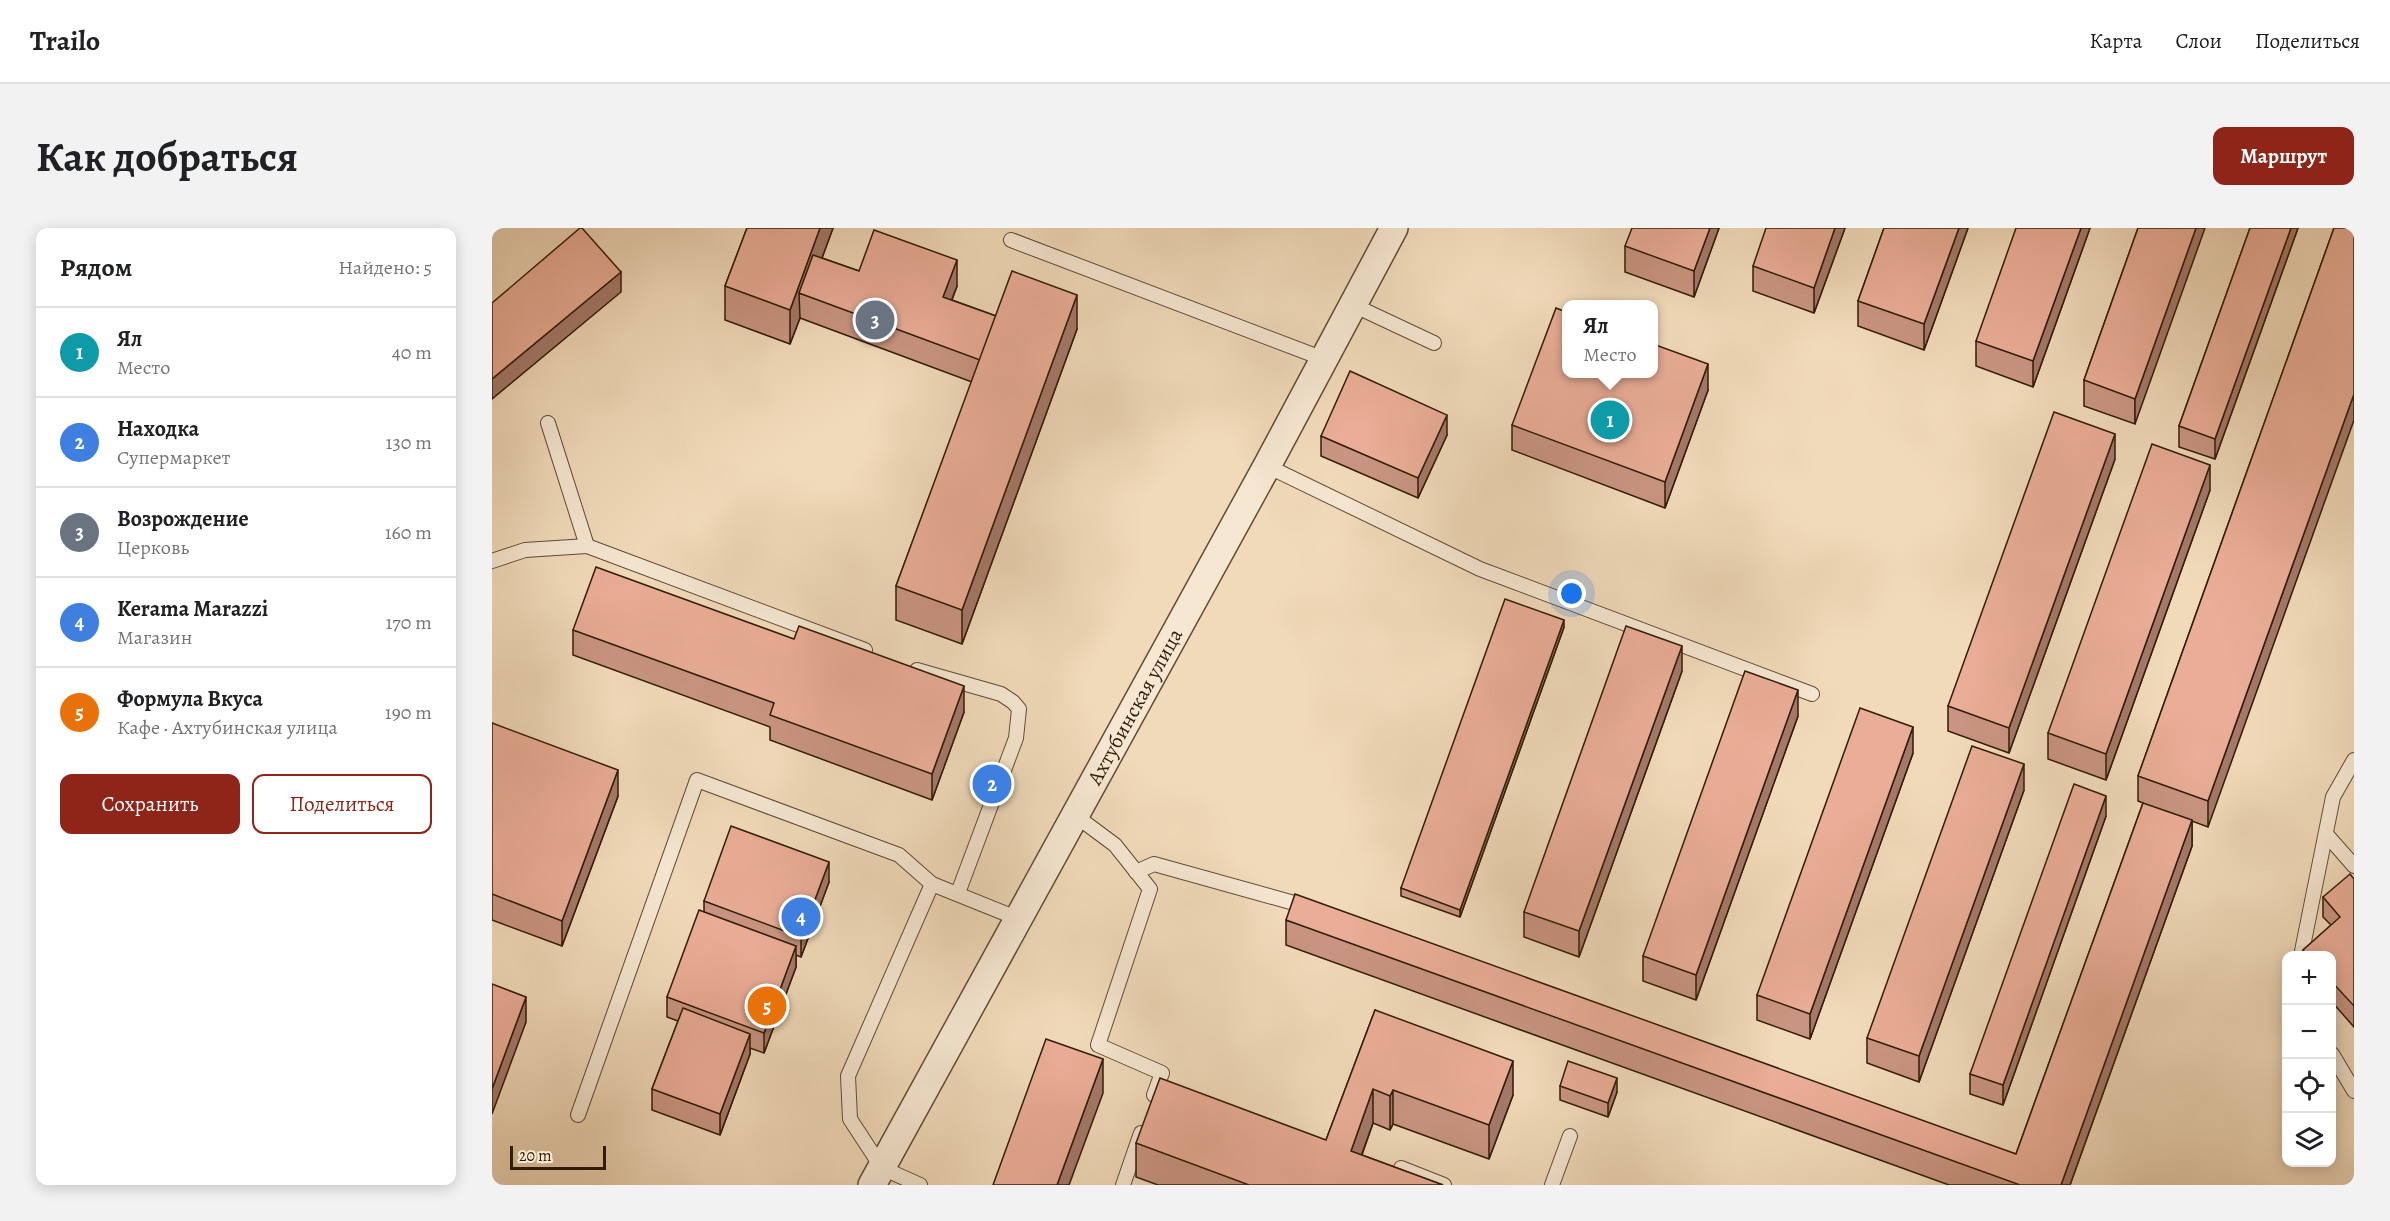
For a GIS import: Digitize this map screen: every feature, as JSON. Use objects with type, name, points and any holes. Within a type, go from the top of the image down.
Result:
[{"type":"street","name":"Ахтубинская улица","points":[[877,1176],[1076,816],[1395,228]]},
{"type":"lane","points":[[1011,240],[1324,360]]},
{"type":"lane","points":[[1353,305],[1434,343]]},
{"type":"lane","points":[[548,423],[587,546]]},
{"type":"lane","points":[[1267,466],[1480,569],[1812,694]]},
{"type":"lane","points":[[492,561],[525,550],[587,546],[883,657]]},
{"type":"lane","points":[[904,665],[1001,694],[1013,702],[1018,709],[1016,738],[958,893]]},
{"type":"lane","points":[[2302,951],[2333,797],[2354,760]]},
{"type":"lane","points":[[578,1115],[697,780],[899,855],[932,884],[1019,919]]},
{"type":"lane","points":[[1076,816],[1115,845],[1150,889],[1098,1045],[1162,1073],[1123,1185]]},
{"type":"lane","points":[[2326,834],[2354,866]]},
{"type":"lane","points":[[1136,872],[1154,864],[1294,903]]},
{"type":"lane","points":[[920,1185],[877,1176],[850,1119],[848,1076],[932,884]]},
{"type":"lane","points":[[2335,1059],[2352,1083]]},
{"type":"lane","points":[[1552,1185],[1570,1136]]},
{"type":"lane","points":[[1401,1168],[1444,1185]]},
{"type":"building","points":[[580,228],[621,272],[492,379],[492,303]]},
{"type":"building","points":[[747,228],[820,228],[790,310],[725,286]]},
{"type":"building","points":[[1632,228],[1710,228],[1694,271],[1625,246]]},
{"type":"building","points":[[1766,228],[1835,228],[1814,288],[1753,266]]},
{"type":"building","points":[[1884,228],[1959,228],[1924,324],[1858,301]]},
{"type":"building","points":[[2016,228],[2081,228],[2033,361],[1976,341]]},
{"type":"building","points":[[2138,228],[2196,228],[2135,399],[2084,380]]},
{"type":"building","points":[[2250,228],[2291,228],[2215,439],[2179,426]]},
{"type":"building","points":[[2334,228],[2354,228],[2354,394],[2208,801],[2138,776]]},
{"type":"building","points":[[874,230],[957,260],[943,297],[996,316],[980,360],[799,293],[813,255],[859,271]]},
{"type":"building","points":[[1012,271],[1077,295],[962,610],[896,586]]},
{"type":"building","points":[[1556,308],[1562,310],[1562,378],[1658,378],[1658,346],[1708,364],[1665,482],[1512,425]]},
{"type":"building","points":[[1350,371],[1447,415],[1418,478],[1321,436]]},
{"type":"building","points":[[2054,412],[2115,434],[2009,728],[1948,706]]},
{"type":"building","points":[[2152,444],[2210,465],[2106,754],[2048,733]]},
{"type":"building","points":[[596,567],[794,639],[799,626],[964,686],[932,774],[770,715],[774,703],[573,630]]},
{"type":"building","points":[[1505,599],[1564,620],[1460,910],[1401,888]]},
{"type":"building","points":[[1626,626],[1682,646],[1579,931],[1524,912]]},
{"type":"building","points":[[1745,671],[1798,690],[1696,975],[1643,956]]},
{"type":"building","points":[[1860,708],[1913,727],[1810,1014],[1757,995]]},
{"type":"building","points":[[492,723],[618,770],[562,921],[492,894]]},
{"type":"building","points":[[1972,746],[2024,764],[1919,1056],[1867,1038]]},
{"type":"building","points":[[2074,784],[2106,796],[2003,1085],[1970,1074]]},
{"type":"building","points":[[2143,803],[2192,820],[2061,1185],[2020,1185],[1286,920],[1295,894],[2016,1154]]},
{"type":"building","points":[[731,826],[829,862],[801,937],[704,901]]},
{"type":"building","points":[[2350,874],[2354,879],[2354,1006],[2336,986],[2336,951],[2303,950],[2340,917],[2323,897]]},
{"type":"building","points":[[699,910],[796,946],[764,1033],[667,997]]},
{"type":"building","points":[[492,984],[526,997],[492,1089]]},
{"type":"building","points":[[683,1008],[750,1034],[720,1114],[652,1089]]},
{"type":"building","points":[[1375,1010],[1513,1061],[1489,1125],[1393,1090],[1390,1096],[1373,1089],[1351,1151],[1443,1185],[1249,1185],[1136,1143],[1160,1078],[1326,1140]]},
{"type":"building","points":[[1046,1039],[1103,1059],[1057,1185],[993,1185]]},
{"type":"building","points":[[1568,1061],[1617,1078],[1608,1103],[1560,1086]]},
{"type":"place","name":"Возрождение","points":[[875,320]]},
{"type":"place","name":"Ял","points":[[1610,420]]},
{"type":"place","name":"Находка","points":[[992,784]]},
{"type":"place","name":"Kerama Marazzi","points":[[801,917]]},
{"type":"place","name":"Формула Вкуса","points":[[767,1006]]}]
